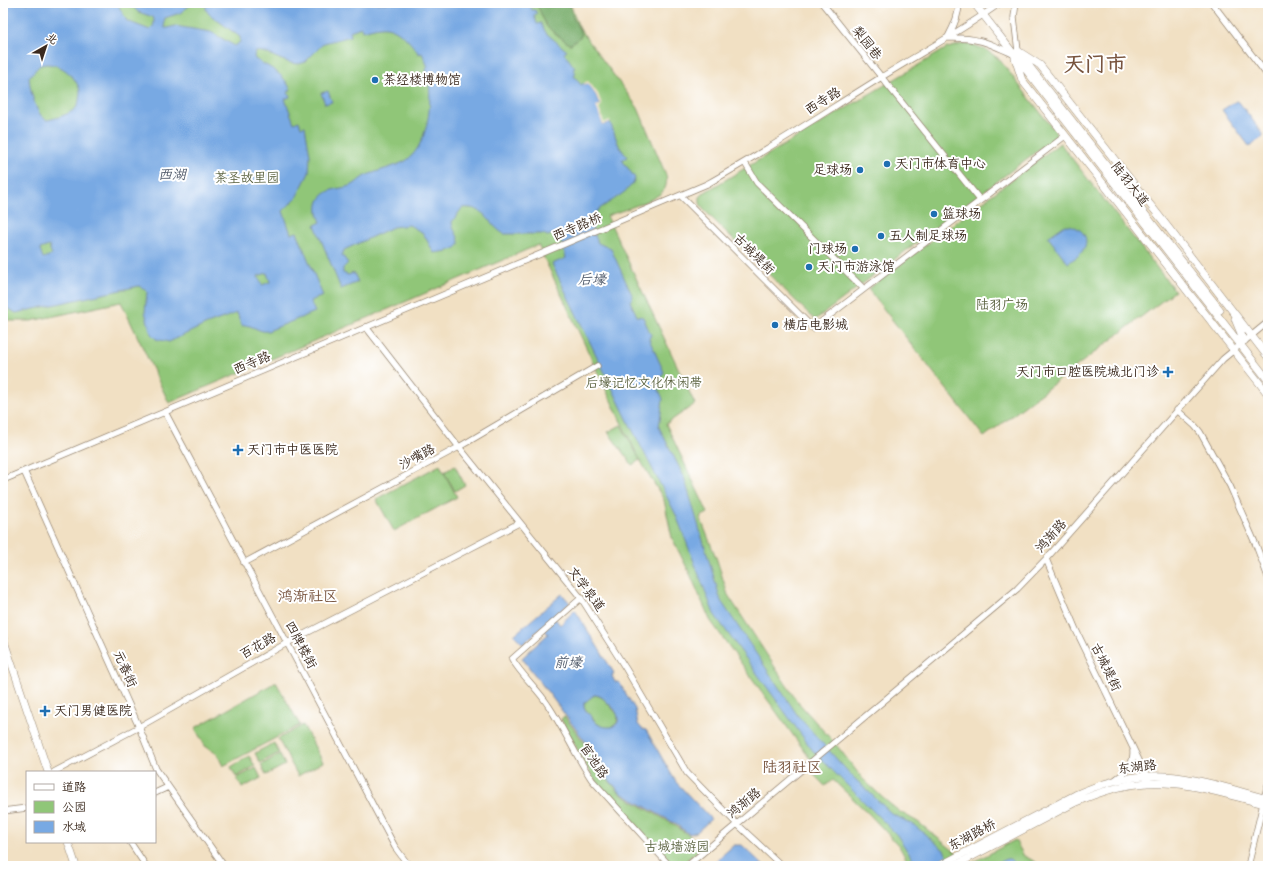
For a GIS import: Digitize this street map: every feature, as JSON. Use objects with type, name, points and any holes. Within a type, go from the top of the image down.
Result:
[{"type":"main road","name":"陆羽大道","points":[[974,3],[985,14],[1083,134],[1242,342],[1268,380]]},
{"type":"main road","name":"陆羽大道","points":[[980,3],[985,14]]},
{"type":"main road","name":"陆羽大道","points":[[1016,53],[1115,184],[1242,342],[1268,372]]},
{"type":"main road","points":[[1016,53],[1022,80],[1268,394]]},
{"type":"main road","points":[[1016,53],[1040,65],[1268,357]]},
{"type":"main road","points":[[1083,134],[1108,151]]},
{"type":"main road","points":[[1115,184],[1118,203]]},
{"type":"main road","points":[[1232,312],[1242,342]]},
{"type":"main road","points":[[1220,333],[1242,342]]},
{"type":"main road","points":[[3,638],[48,771]]},
{"type":"main road","points":[[3,648],[44,771]]},
{"type":"main road","name":"东湖路","points":[[1018,828],[1074,795],[1110,783],[1146,776],[1165,776],[1190,779],[1266,801]]},
{"type":"main road","name":"东湖路","points":[[1018,828],[1086,797],[1127,786],[1149,783],[1178,784],[1266,801]]},
{"type":"main road","name":"东湖路桥","points":[[939,866],[1018,828]]},
{"type":"main road","name":"东湖路桥","points":[[954,866],[1018,828]]},
{"type":"main road","points":[[68,843],[76,866]]},
{"type":"main road","points":[[72,843],[80,866]]},
{"type":"street","name":"梨园巷","points":[[822,3],[980,200]]},
{"type":"street","points":[[946,38],[954,27],[959,3]]},
{"type":"street","name":"西寺路","points":[[652,207],[707,184],[745,163],[985,14],[1000,3]]},
{"type":"street","points":[[946,38],[982,40],[1016,53],[1014,17],[1016,3]]},
{"type":"street","points":[[1212,3],[1268,76]]},
{"type":"street","points":[[745,163],[757,183],[864,289],[1065,136]]},
{"type":"street","name":"古城堤街","points":[[681,196],[813,328],[864,289]]},
{"type":"street","name":"西寺路桥","points":[[510,267],[652,207]]},
{"type":"street","name":"西寺路","points":[[3,480],[510,267]]},
{"type":"street","name":"鸿渐路","points":[[687,866],[1017,589],[1046,559],[1223,359],[1268,322]]},
{"type":"street","name":"文学泉道","points":[[366,327],[519,523],[581,598],[626,669],[687,773],[736,824],[782,866]]},
{"type":"street","name":"沙嘴路","points":[[244,563],[459,447],[597,366]]},
{"type":"street","points":[[1177,410],[1200,432],[1230,486],[1256,544],[1268,577]]},
{"type":"street","name":"四牌楼街","points":[[165,412],[395,847],[409,866]]},
{"type":"street","name":"元春街","points":[[24,471],[139,727],[153,764],[224,866]]},
{"type":"street","name":"百花路","points":[[56,771],[139,727],[287,643],[519,523]]},
{"type":"street","name":"古城堤街","points":[[1046,559],[1076,630],[1149,783]]},
{"type":"street","name":"官池路","points":[[581,598],[512,659],[518,669],[540,693],[548,705],[592,780],[670,866]]},
{"type":"street","points":[[1110,783],[1130,767],[1133,760],[1132,745]]},
{"type":"street","points":[[1248,866],[1266,801],[1268,785]]},
{"type":"street","points":[[156,793],[168,787]]},
{"type":"street","points":[[3,811],[26,808]]},
{"type":"street","points":[[131,843],[146,866]]},
{"type":"green space","name":"西湖","points":[[3,3],[570,3],[580,29],[638,108],[666,175],[666,186],[660,194],[654,198],[607,216],[695,404],[666,424],[708,513],[700,517],[717,560],[728,595],[797,701],[838,747],[862,778],[883,798],[900,812],[918,822],[970,864],[1015,840],[1024,856],[1036,862],[1039,866],[910,866],[899,846],[869,814],[833,780],[825,786],[811,772],[816,767],[710,620],[672,538],[664,500],[640,460],[622,424],[538,245],[169,403],[121,302],[31,321],[12,321],[3,318]]},
{"type":"green space","points":[[536,3],[569,3],[573,18],[582,35],[569,44],[547,27]]},
{"type":"green space","name":"天门市体育中心","points":[[970,44],[985,49],[999,59],[1058,135],[815,320],[703,209],[700,203],[700,197],[705,192],[947,48]]},
{"type":"green space","name":"陆羽广场","points":[[1060,143],[1175,291],[984,437],[868,289]]},
{"type":"green space","points":[[621,425],[640,460],[632,465],[608,432]]},
{"type":"green space","points":[[440,465],[457,497],[394,531],[376,499]]},
{"type":"green space","points":[[455,466],[465,485],[455,491],[444,472]]},
{"type":"green space","points":[[276,682],[300,725],[223,766],[217,754],[205,746],[195,728]]},
{"type":"green space","points":[[596,695],[603,698],[618,715],[617,723],[612,727],[598,725],[585,708],[584,703],[590,697]]},
{"type":"green space","name":"古城墙游园","points":[[564,716],[602,766],[600,771],[622,795],[673,824],[694,839],[701,848],[680,866],[673,866],[592,777],[561,719]]},
{"type":"green space","points":[[303,725],[323,762],[298,776],[278,739]]},
{"type":"green space","points":[[274,743],[279,753],[260,763],[255,753]]},
{"type":"green space","points":[[280,754],[285,765],[266,775],[261,765]]},
{"type":"green space","points":[[249,756],[255,766],[236,777],[231,767]]},
{"type":"green space","points":[[256,768],[261,778],[242,788],[237,778]]},
{"type":"water","name":"西湖","points":[[3,3],[117,3],[127,21],[150,30],[154,24],[153,17],[138,12],[130,3],[193,3],[180,13],[165,18],[165,28],[175,26],[211,32],[235,46],[240,42],[240,37],[209,14],[206,10],[206,3],[529,3],[532,10],[535,10],[537,14],[534,15],[537,24],[541,23],[546,33],[567,51],[564,53],[575,68],[573,69],[576,73],[574,76],[581,85],[584,83],[585,85],[587,83],[596,95],[600,105],[597,106],[603,125],[610,122],[619,146],[627,157],[622,160],[635,178],[633,183],[625,192],[598,210],[589,220],[598,243],[611,249],[633,297],[630,301],[637,316],[643,317],[651,335],[649,339],[664,372],[657,385],[663,399],[659,427],[684,477],[721,601],[798,716],[851,775],[892,814],[914,825],[944,850],[953,866],[917,866],[897,835],[813,751],[714,614],[676,515],[631,427],[552,264],[566,258],[561,240],[553,234],[548,236],[543,234],[504,234],[482,213],[470,208],[462,208],[452,222],[459,245],[448,251],[434,253],[423,233],[409,225],[393,227],[344,250],[342,255],[348,263],[343,268],[343,273],[348,275],[354,273],[358,282],[341,289],[315,225],[321,222],[318,212],[318,203],[320,199],[332,190],[350,186],[365,176],[407,160],[415,152],[421,142],[428,118],[430,91],[426,69],[428,67],[422,53],[419,54],[408,40],[393,29],[387,27],[376,27],[362,31],[361,27],[350,31],[351,36],[324,43],[305,62],[299,64],[286,61],[266,53],[256,52],[254,56],[255,59],[280,75],[288,84],[291,90],[288,92],[290,97],[285,99],[294,123],[299,121],[301,127],[305,126],[310,155],[309,173],[296,198],[283,211],[291,234],[297,232],[323,296],[310,301],[315,312],[268,331],[261,331],[246,325],[242,326],[237,313],[207,324],[169,342],[156,339],[151,334],[145,312],[147,292],[139,286],[16,313],[3,305]],"holes":[[[46,64],[57,66],[67,71],[80,90],[78,105],[73,111],[47,120],[39,113],[36,107],[29,77],[40,65]],[[49,246],[52,255],[43,258],[40,249]],[[267,273],[270,282],[262,285],[258,276]]]},
{"type":"water","points":[[328,91],[332,102],[325,104],[321,93]]},
{"type":"water","points":[[1236,101],[1239,102],[1263,134],[1263,137],[1249,146],[1222,110]]},
{"type":"water","points":[[1065,225],[1079,229],[1085,236],[1086,241],[1082,252],[1068,263],[1048,237]]},
{"type":"water","name":"前壕","points":[[562,594],[570,603],[554,617],[560,625],[575,610],[614,673],[612,676],[615,682],[619,682],[635,709],[638,724],[642,729],[646,730],[676,782],[711,819],[697,832],[689,834],[674,823],[621,793],[601,771],[603,765],[522,658],[548,634],[542,627],[523,644],[514,635]],"holes":[[[594,695],[600,696],[604,699],[616,712],[618,719],[614,726],[601,726],[596,723],[585,710],[584,703]]]},
{"type":"water","points":[[734,845],[742,845],[764,866],[710,866]]},
{"type":"water","points":[[1006,859],[1010,859],[1017,866],[990,866]]},
{"type":"pier","points":[[588,81],[598,94],[602,105],[599,108],[604,123],[610,120],[610,122],[603,125],[596,106],[600,105],[596,95],[587,83],[585,85],[584,83]]},
{"type":"place","name":"茶经楼博物馆","points":[[375,80]]},
{"type":"place","name":"天门市体育中心","points":[[887,164]]},
{"type":"place","name":"足球场","points":[[860,170]]},
{"type":"place","name":"篮球场","points":[[934,214]]},
{"type":"place","name":"五人制足球场","points":[[881,236]]},
{"type":"place","name":"门球场","points":[[855,249]]},
{"type":"place","name":"天门市游泳馆","points":[[809,267]]},
{"type":"place","name":"横店电影城","points":[[775,325]]},
{"type":"place","name":"天门市口腔医院城北门诊","points":[[1168,372]]},
{"type":"place","name":"天门市中医医院","points":[[238,450]]},
{"type":"place","name":"天门男健医院","points":[[45,711]]},
{"type":"district","name":"天门市","points":[[1095,64]]},
{"type":"district","name":"鸿渐社区","points":[[308,596]]},
{"type":"district","name":"陆羽社区","points":[[792,767]]},
{"type":"park label","name":"茶圣故里园","points":[[247,178]]},
{"type":"park label","name":"后壕记忆文化休闲带","points":[[644,383]]},
{"type":"water label","name":"后壕","points":[[592,279]]}]
